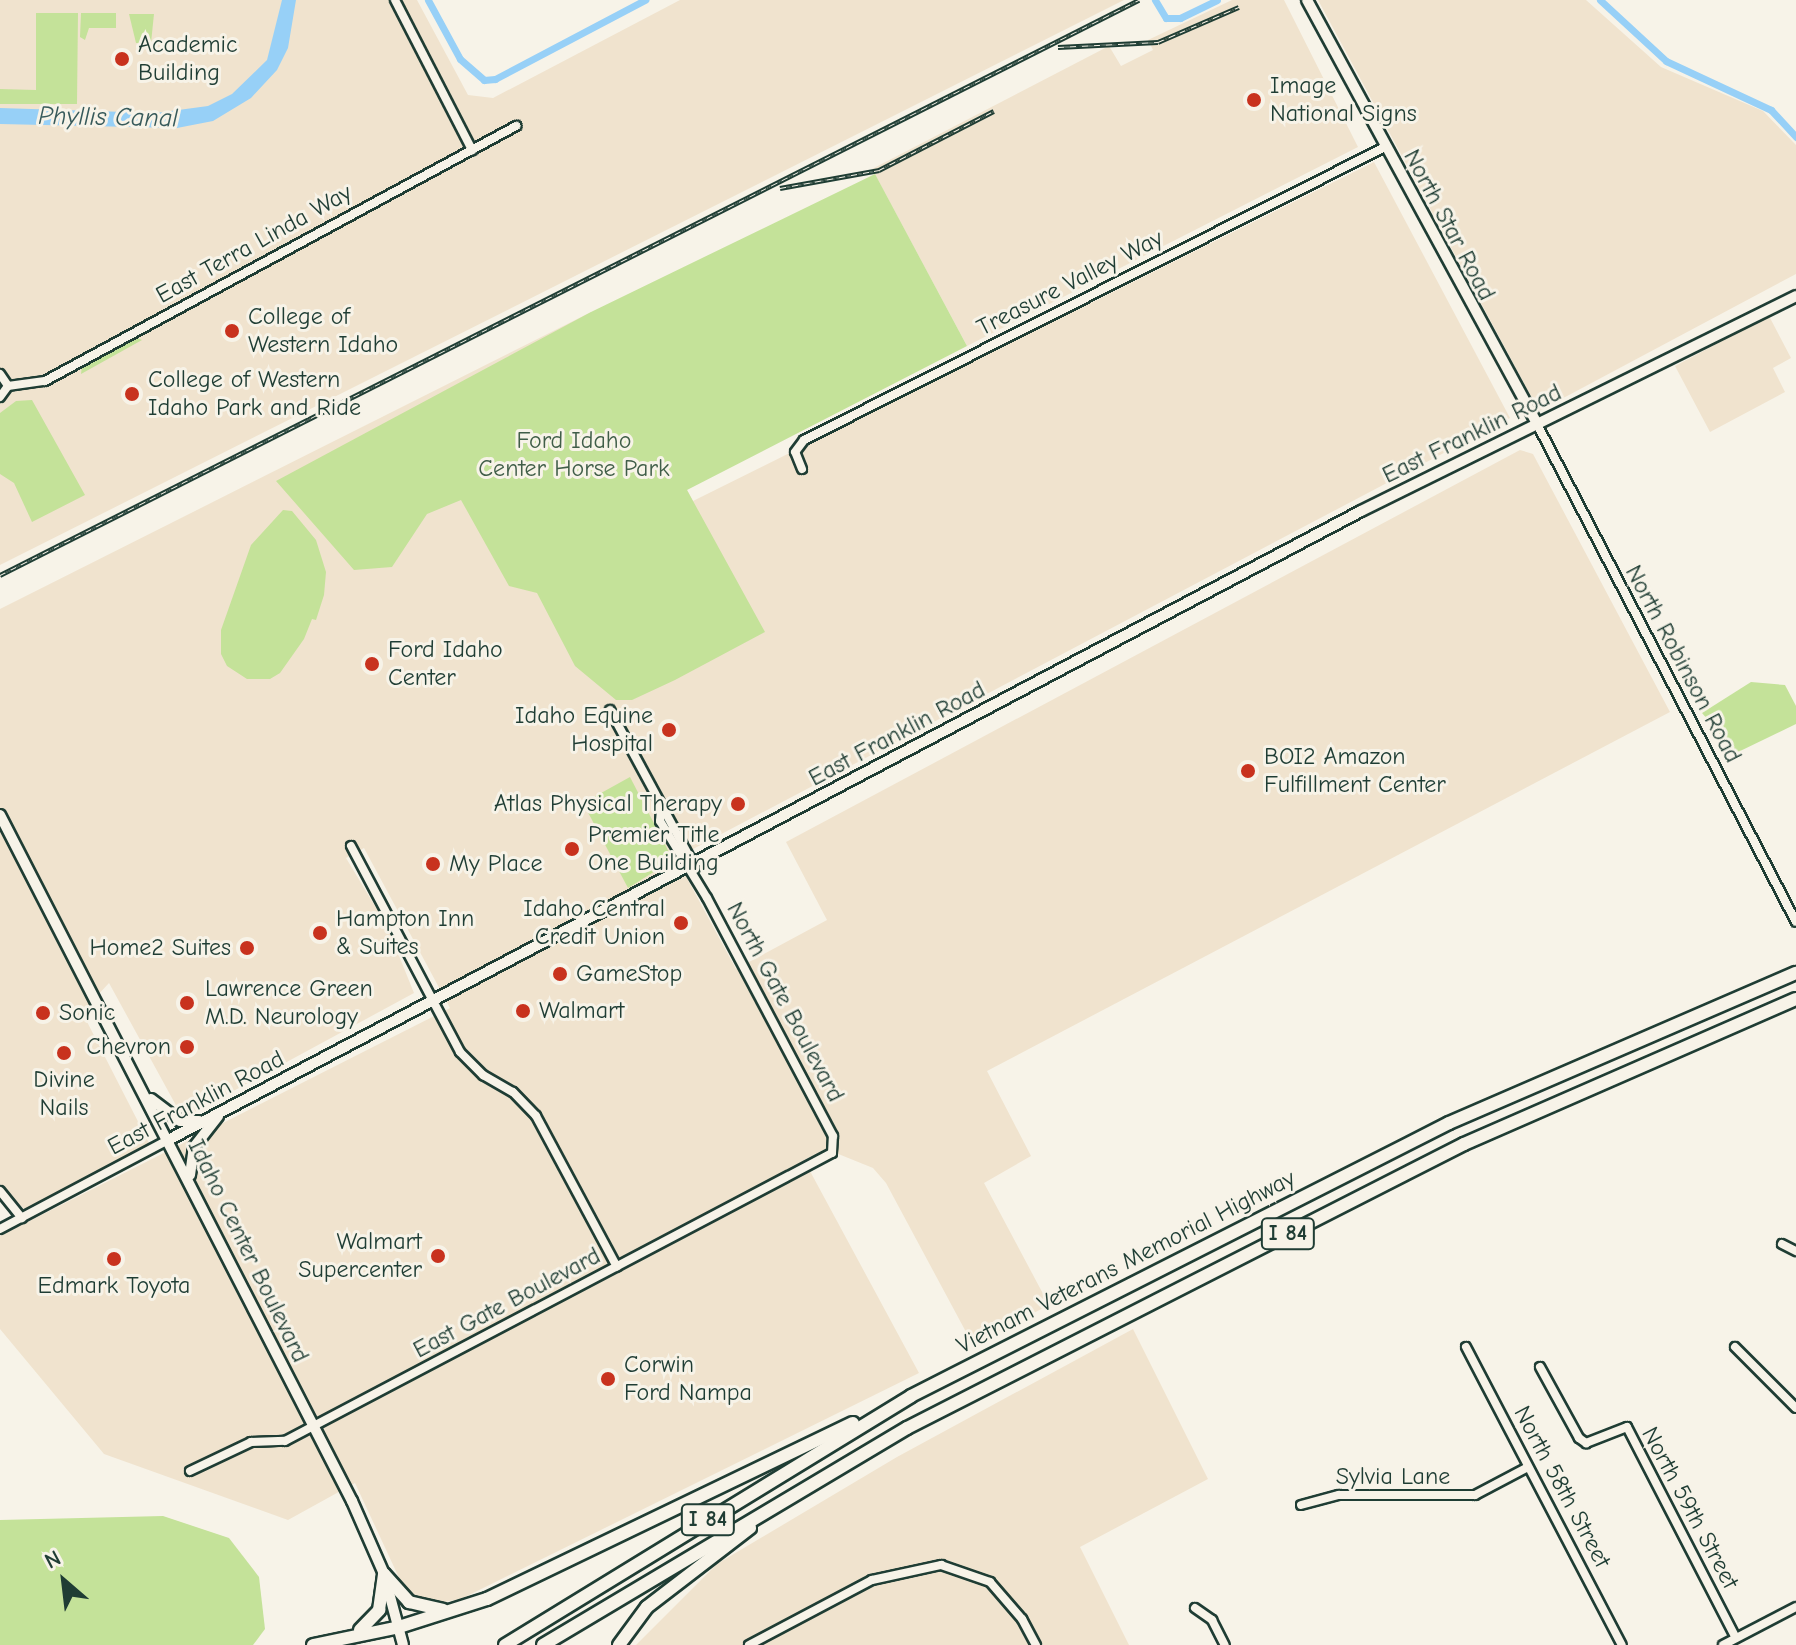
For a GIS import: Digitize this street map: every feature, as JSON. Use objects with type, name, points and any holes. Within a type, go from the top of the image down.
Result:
[{"type":"highway","name":"Vietnam Veterans Memorial Highway","points":[[505,1645],[911,1396],[1449,1123],[1796,973]]},
{"type":"highway","name":"Vietnam Veterans Memorial Highway","points":[[543,1645],[907,1428],[1464,1144],[1796,999]]},
{"type":"highway","points":[[313,1645],[351,1634],[399,1627],[458,1610],[911,1396]]},
{"type":"highway","points":[[619,1645],[647,1607],[793,1495]]},
{"type":"highway","points":[[384,1574],[416,1605],[458,1610]]},
{"type":"highway","points":[[351,1634],[376,1617],[384,1574]]},
{"type":"main road","name":"North Star Road","points":[[1307,0],[1537,424]]},
{"type":"main road","name":"East Franklin Road","points":[[170,1139],[1361,511],[1796,296]]},
{"type":"main road","name":"Idaho Center Boulevard","points":[[0,815],[190,1177],[315,1427],[384,1574],[403,1645]]},
{"type":"main road","points":[[147,1095],[180,1121],[205,1121]]},
{"type":"main road","points":[[190,1177],[194,1147],[220,1114]]},
{"type":"street","points":[[395,0],[472,150]]},
{"type":"street","name":"East Terra Linda Way","points":[[8,386],[45,381],[516,126]]},
{"type":"street","name":"Treasure Valley Way","points":[[802,469],[795,452],[804,440],[1385,147]]},
{"type":"street","points":[[0,374],[8,386],[0,397]]},
{"type":"street","name":"North Robinson Road","points":[[1537,424],[1796,922]]},
{"type":"street","points":[[610,710],[661,810],[660,821],[689,866]]},
{"type":"street","points":[[351,846],[467,1061],[513,1092],[536,1116],[617,1267]]},
{"type":"street","name":"North Gate Boulevard","points":[[689,866],[833,1136],[835,1149]]},
{"type":"street","name":"East Franklin Road","points":[[0,1229],[170,1139]]},
{"type":"street","name":"East Gate Boulevard","points":[[190,1471],[251,1442],[285,1441],[315,1427],[828,1157],[835,1149]]},
{"type":"street","points":[[0,1191],[22,1218]]},
{"type":"street","points":[[1782,1244],[1796,1251]]},
{"type":"street","name":"North 58th Street","points":[[1466,1347],[1622,1645]]},
{"type":"street","points":[[1735,1347],[1796,1408]]},
{"type":"street","name":"North 59th Street","points":[[1540,1367],[1579,1438],[1586,1443],[1627,1427],[1736,1638]]},
{"type":"street","name":"Sylvia Lane","points":[[1301,1505],[1339,1495],[1475,1495],[1528,1467]]},
{"type":"street","points":[[749,1645],[872,1580],[941,1565],[990,1582],[1022,1619],[1036,1645]]},
{"type":"street","points":[[1723,1645],[1796,1607]]},
{"type":"street","points":[[1195,1608],[1212,1620],[1225,1645]]},
{"type":"shaded area","name":"College of Western Idaho","points":[[0,0],[417,0],[468,95],[493,98],[680,0],[1124,0],[0,565]]},
{"type":"shaded area","points":[[1232,0],[1284,0],[1358,147],[967,346],[872,169],[1109,46],[1121,66],[1153,50],[1148,40]]},
{"type":"shaded area","points":[[1318,0],[1586,0],[1661,67],[1763,111],[1796,145],[1796,274],[1539,411]]},
{"type":"shaded area","points":[[1374,162],[1510,418],[676,858],[736,969],[827,920],[786,842],[1520,450],[1533,454],[1670,712],[987,1071],[1031,1156],[984,1183],[1049,1305],[973,1345],[886,1183],[873,1168],[826,1149],[804,1160],[919,1373],[461,1599],[432,1604],[413,1597],[401,1582],[355,1483],[288,1520],[104,1454],[0,1329],[0,1236],[450,1008],[364,848],[346,858],[387,926],[414,993],[189,1115],[178,1109],[109,983],[82,1012],[149,1143],[25,1210],[0,1184],[0,609],[591,312],[693,501]]},
{"type":"shaded area","points":[[1769,316],[1791,358],[1773,368],[1785,392],[1710,432],[1675,366]]},
{"type":"shaded area","points":[[1133,1329],[1208,1479],[1080,1547],[1129,1645],[636,1645],[717,1564],[897,1457]]},
{"type":"green space","points":[[36,13],[78,13],[77,104],[0,104],[0,89],[36,90]]},
{"type":"green space","points":[[81,13],[116,13],[116,28],[89,28],[85,40],[80,37]]},
{"type":"green space","points":[[129,14],[154,14],[151,43],[136,43]]},
{"type":"green space","name":"Ford Idaho Center Horse Park","points":[[875,174],[967,346],[687,490],[765,632],[675,680],[632,700],[616,700],[575,666],[537,593],[509,586],[461,500],[427,514],[392,567],[354,570],[276,481],[591,312]]},
{"type":"green space","points":[[135,337],[142,340],[81,374],[82,366]]},
{"type":"green space","points":[[32,400],[85,495],[32,522],[14,483],[0,474],[0,413],[16,401]]},
{"type":"green space","points":[[283,510],[292,511],[316,540],[326,572],[324,595],[316,620],[312,619],[304,639],[280,673],[270,679],[247,679],[227,666],[221,654],[221,630],[251,545]]},
{"type":"green space","points":[[1751,682],[1785,685],[1796,706],[1796,724],[1736,753],[1702,713]]},
{"type":"green space","points":[[630,777],[673,860],[628,888],[583,803]]},
{"type":"green space","points":[[163,1516],[229,1538],[259,1577],[265,1629],[253,1645],[0,1645],[0,1520]]},
{"type":"water","name":"Phyllis Canal","points":[[282,0],[296,0],[288,48],[277,70],[251,98],[213,121],[177,128],[0,124],[0,108],[156,113],[208,106],[232,94],[267,60]]},
{"type":"waterway","points":[[428,0],[460,59],[484,80],[495,79],[645,0]]},
{"type":"waterway","points":[[1155,0],[1166,18],[1180,18],[1217,0]]},
{"type":"waterway","points":[[1600,0],[1666,61],[1771,110],[1796,137]]},
{"type":"railway","points":[[0,575],[1139,0]]},
{"type":"railway","points":[[1058,47],[1158,42],[1239,7]]},
{"type":"railway","points":[[780,188],[879,170],[994,111]]},
{"type":"place","name":"Academic Building","points":[[122,59]]},
{"type":"place","name":"Image National Signs","points":[[1254,100]]},
{"type":"place","name":"College of Western Idaho","points":[[232,331]]},
{"type":"place","name":"College of Western Idaho Park and Ride","points":[[132,394]]},
{"type":"place","name":"Ford Idaho Center","points":[[372,664]]},
{"type":"place","name":"Idaho Equine Hospital","points":[[669,730]]},
{"type":"place","name":"BOI2 Amazon Fulfillment Center","points":[[1248,771]]},
{"type":"place","name":"Atlas Physical Therapy","points":[[738,804]]},
{"type":"place","name":"Premier Title One Building","points":[[572,849]]},
{"type":"place","name":"My Place","points":[[433,864]]},
{"type":"place","name":"Idaho Central Credit Union","points":[[681,923]]},
{"type":"place","name":"Hampton Inn & Suites","points":[[320,933]]},
{"type":"place","name":"Home2 Suites","points":[[247,948]]},
{"type":"place","name":"GameStop","points":[[560,974]]},
{"type":"place","name":"Lawrence Green M.D. Neurology","points":[[187,1003]]},
{"type":"place","name":"Walmart","points":[[523,1011]]},
{"type":"place","name":"Sonic","points":[[43,1013]]},
{"type":"place","name":"Chevron","points":[[187,1047]]},
{"type":"place","name":"Divine Nails","points":[[64,1053]]},
{"type":"place","name":"Walmart Supercenter","points":[[438,1256]]},
{"type":"place","name":"Edmark Toyota","points":[[114,1259]]},
{"type":"place","name":"Corwin Ford Nampa","points":[[608,1379]]}]
